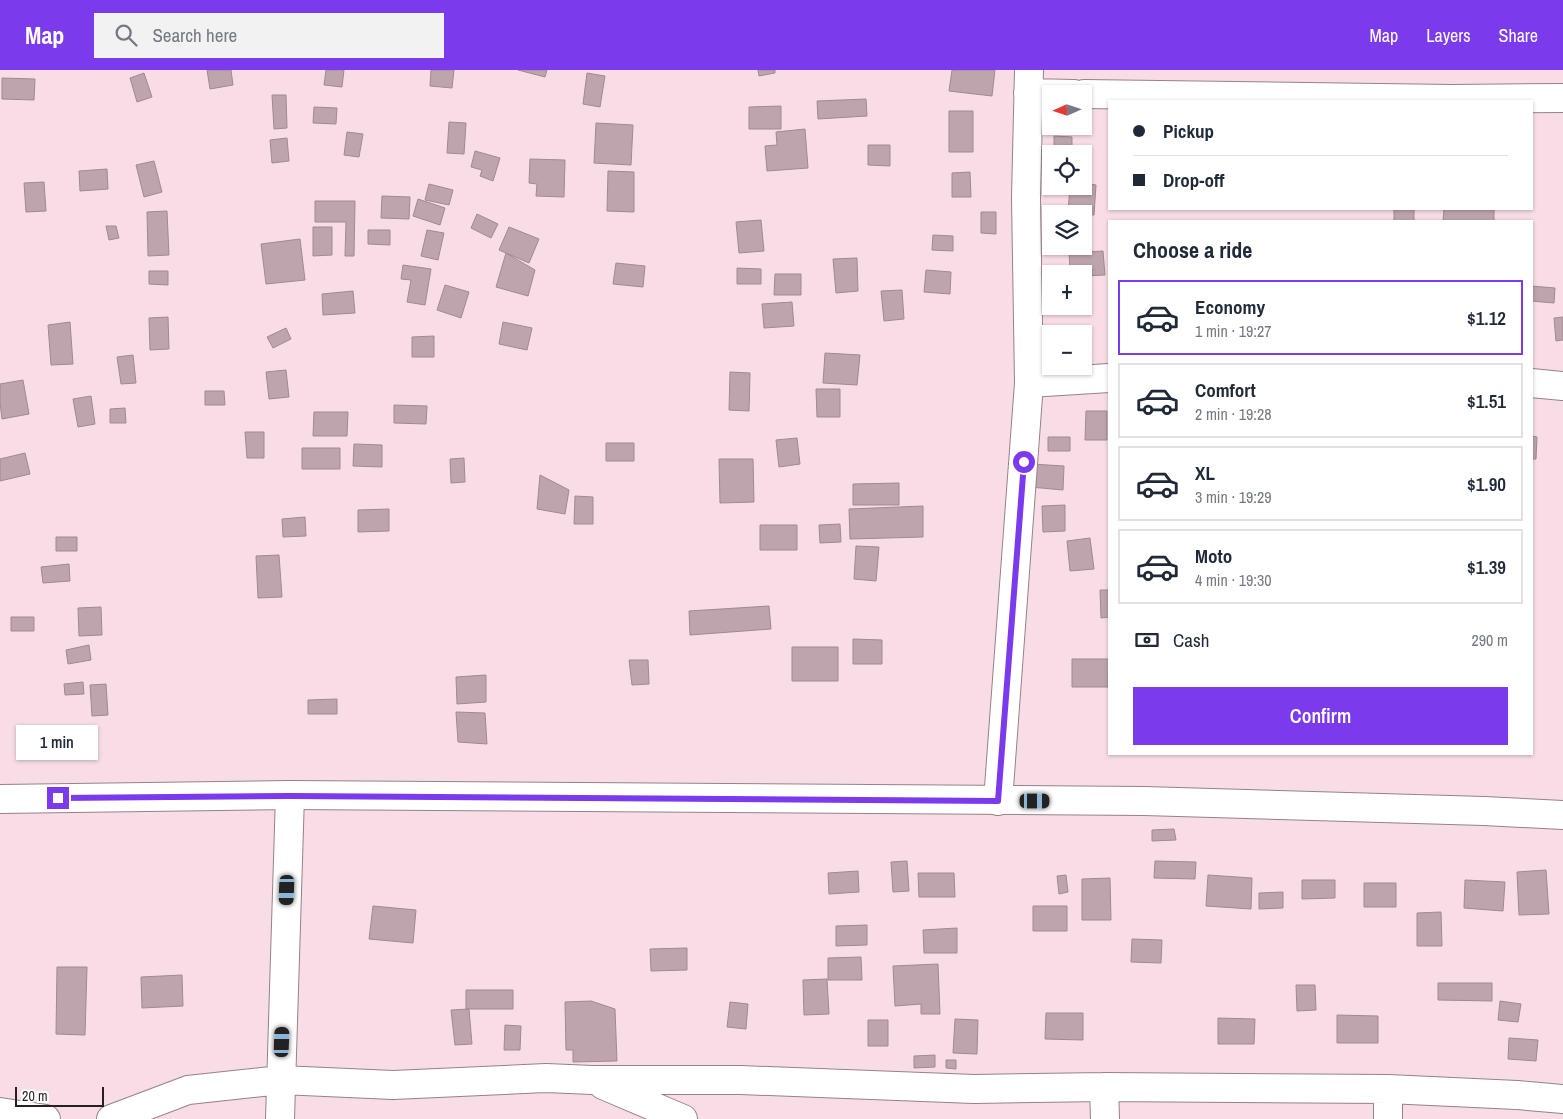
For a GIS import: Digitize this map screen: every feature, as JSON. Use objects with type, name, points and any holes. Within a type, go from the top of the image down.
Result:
[{"type":"street","points":[[998,801],[1030,382],[1026,198],[1028,82],[1042,86]]},
{"type":"street","points":[[1092,94],[1452,99],[1563,98]]},
{"type":"street","points":[[1030,382],[1108,378]]},
{"type":"street","points":[[1533,383],[1563,386]]},
{"type":"street","points":[[280,1119],[290,796]]},
{"type":"street","points":[[0,799],[290,796],[1164,802],[1563,815]]},
{"type":"street","points":[[111,1119],[188,1090],[281,1080],[393,1086],[546,1078],[592,1080],[741,1080],[974,1088],[1388,1088],[1517,1094],[1563,1099]]},
{"type":"street","points":[[592,1080],[683,1119]]},
{"type":"street","points":[[1104,1087],[1105,1119]]},
{"type":"street","points":[[1388,1088],[1388,1119]]},
{"type":"street","points":[[0,1112],[46,1119]]},
{"type":"building","points":[[207,70],[231,70],[233,85],[210,89]]},
{"type":"building","points":[[326,70],[344,70],[342,87],[324,85]]},
{"type":"building","points":[[431,70],[454,70],[452,88],[430,86]]},
{"type":"building","points":[[518,70],[547,70],[545,77]]},
{"type":"building","points":[[758,70],[775,70],[775,73],[759,76]]},
{"type":"building","points":[[952,70],[995,70],[992,96],[949,91]]},
{"type":"building","points":[[144,73],[152,97],[137,102],[130,78]]},
{"type":"building","points":[[587,73],[605,76],[600,107],[583,104]]},
{"type":"building","points":[[2,78],[35,79],[34,100],[2,99]]},
{"type":"building","points":[[272,95],[286,95],[287,128],[274,129]]},
{"type":"building","points":[[866,99],[867,116],[818,119],[817,101]]},
{"type":"building","points":[[781,106],[781,129],[749,129],[749,107]]},
{"type":"building","points":[[314,107],[337,108],[336,124],[313,123]]},
{"type":"building","points":[[949,111],[973,111],[973,152],[949,152]]},
{"type":"building","points":[[449,122],[466,123],[464,154],[447,153]]},
{"type":"building","points":[[596,123],[633,125],[631,165],[594,163]]},
{"type":"building","points":[[805,129],[808,168],[767,171],[765,146],[777,145],[776,132]]},
{"type":"building","points":[[347,132],[363,134],[359,157],[344,155]]},
{"type":"building","points":[[1054,136],[1072,137],[1072,145],[1054,145]]},
{"type":"building","points":[[287,138],[289,161],[272,163],[270,140]]},
{"type":"building","points":[[868,145],[890,145],[890,166],[868,165]]},
{"type":"building","points":[[475,151],[500,158],[493,181],[480,176],[482,170],[471,167]]},
{"type":"building","points":[[530,159],[565,160],[564,197],[536,196],[537,184],[529,183]]},
{"type":"building","points":[[154,161],[162,192],[144,197],[136,165]]},
{"type":"building","points":[[107,169],[108,189],[80,191],[79,171]]},
{"type":"building","points":[[608,171],[634,172],[634,212],[607,211]]},
{"type":"building","points":[[970,172],[971,197],[952,197],[952,173]]},
{"type":"building","points":[[44,182],[46,211],[26,212],[24,183]]},
{"type":"building","points":[[429,184],[453,190],[449,205],[425,200]]},
{"type":"building","points":[[1092,184],[1096,185],[1094,215],[1092,215],[1092,205],[1069,205],[1069,195],[1092,195]]},
{"type":"building","points":[[382,196],[410,197],[409,219],[381,218]]},
{"type":"building","points":[[418,199],[445,208],[440,225],[413,216]]},
{"type":"building","points":[[315,201],[355,201],[354,256],[345,256],[346,222],[315,222]]},
{"type":"building","points":[[1394,210],[1414,210],[1414,220],[1394,220]]},
{"type":"building","points":[[1444,210],[1494,210],[1494,220],[1443,220]]},
{"type":"building","points":[[167,211],[169,255],[148,256],[147,212]]},
{"type":"building","points":[[981,212],[996,212],[996,234],[981,233]]},
{"type":"building","points":[[477,214],[498,224],[491,238],[471,228]]},
{"type":"building","points":[[761,220],[764,251],[739,253],[736,222]]},
{"type":"building","points":[[106,226],[116,226],[119,238],[109,240]]},
{"type":"building","points":[[313,227],[332,227],[332,255],[313,256]]},
{"type":"building","points":[[509,227],[539,239],[529,263],[499,250]]},
{"type":"building","points":[[368,230],[390,230],[390,245],[368,244]]},
{"type":"building","points":[[427,230],[444,233],[438,260],[421,256]]},
{"type":"building","points":[[933,235],[953,236],[953,251],[932,250]]},
{"type":"building","points":[[300,239],[305,280],[266,284],[261,244]]},
{"type":"building","points":[[1103,251],[1105,275],[1092,276],[1092,265],[1070,265],[1069,255],[1092,255],[1092,252]]},
{"type":"building","points":[[506,253],[535,270],[528,296],[496,287]]},
{"type":"building","points":[[857,258],[858,291],[836,293],[833,259]]},
{"type":"building","points":[[616,263],[645,266],[643,287],[613,284]]},
{"type":"building","points":[[403,265],[431,269],[425,305],[407,302],[411,280],[401,279]]},
{"type":"building","points":[[737,268],[761,269],[761,284],[737,284]]},
{"type":"building","points":[[926,270],[951,272],[950,294],[924,292]]},
{"type":"building","points":[[149,271],[168,271],[168,285],[149,284]]},
{"type":"building","points":[[775,274],[801,274],[801,295],[774,295]]},
{"type":"building","points":[[445,285],[469,292],[461,318],[437,310]]},
{"type":"building","points":[[1533,286],[1555,288],[1554,303],[1533,301]]},
{"type":"building","points":[[902,290],[904,319],[884,321],[881,291]]},
{"type":"building","points":[[353,291],[355,313],[323,315],[322,294]]},
{"type":"building","points":[[792,302],[794,326],[764,328],[762,304]]},
{"type":"building","points":[[168,317],[169,349],[150,350],[149,318]]},
{"type":"building","points":[[1563,317],[1563,340],[1556,341],[1554,318]]},
{"type":"building","points":[[70,322],[73,364],[51,365],[48,325]]},
{"type":"building","points":[[503,322],[532,328],[527,350],[499,344]]},
{"type":"building","points":[[286,328],[291,339],[273,348],[267,337]]},
{"type":"building","points":[[434,336],[434,357],[412,357],[412,337]]},
{"type":"building","points":[[825,353],[860,355],[857,385],[823,383]]},
{"type":"building","points":[[133,355],[136,383],[121,384],[117,357]]},
{"type":"building","points":[[286,370],[289,397],[269,399],[266,372]]},
{"type":"building","points":[[730,372],[750,373],[749,411],[729,410]]},
{"type":"building","points":[[23,380],[29,414],[2,419],[0,384]]},
{"type":"building","points":[[816,389],[840,389],[840,417],[817,417]]},
{"type":"building","points":[[205,391],[224,391],[225,405],[205,405]]},
{"type":"building","points":[[91,396],[95,424],[78,427],[73,399]]},
{"type":"building","points":[[394,405],[427,406],[426,424],[394,423]]},
{"type":"building","points":[[125,408],[126,423],[110,423],[110,409]]},
{"type":"building","points":[[1086,411],[1107,411],[1107,440],[1085,440]]},
{"type":"building","points":[[314,412],[348,412],[347,436],[313,436]]},
{"type":"building","points":[[245,432],[264,432],[264,458],[247,458]]},
{"type":"building","points":[[1533,436],[1537,437],[1536,459],[1533,459]]},
{"type":"building","points":[[1048,437],[1070,437],[1070,451],[1048,451]]},
{"type":"building","points":[[797,438],[800,464],[779,467],[776,440]]},
{"type":"building","points":[[606,443],[634,443],[634,461],[606,461]]},
{"type":"building","points":[[354,444],[382,445],[382,467],[353,466]]},
{"type":"building","points":[[302,448],[340,448],[340,469],[302,469]]},
{"type":"building","points":[[25,453],[30,474],[0,481],[0,459]]},
{"type":"building","points":[[464,458],[465,482],[451,483],[450,459]]},
{"type":"building","points":[[719,459],[753,459],[754,502],[720,503]]},
{"type":"building","points":[[1032,464],[1064,466],[1063,490],[1030,487]]},
{"type":"building","points":[[540,475],[569,490],[565,514],[537,509]]},
{"type":"building","points":[[899,483],[899,505],[853,505],[853,484]]},
{"type":"building","points":[[575,496],[593,497],[593,524],[574,524]]},
{"type":"building","points":[[1065,505],[1065,531],[1043,532],[1042,506]]},
{"type":"building","points":[[923,506],[923,537],[850,539],[849,509]]},
{"type":"building","points":[[389,509],[389,531],[358,532],[358,510]]},
{"type":"building","points":[[305,517],[306,536],[283,537],[282,519]]},
{"type":"building","points":[[840,524],[841,542],[820,543],[819,525]]},
{"type":"building","points":[[760,525],[797,525],[797,550],[760,550]]},
{"type":"building","points":[[56,537],[77,537],[77,551],[56,551]]},
{"type":"building","points":[[1090,538],[1094,569],[1070,571],[1067,541]]},
{"type":"building","points":[[856,546],[879,547],[876,581],[854,579]]},
{"type":"building","points":[[279,555],[282,597],[258,598],[256,556]]},
{"type":"building","points":[[69,564],[70,581],[43,583],[41,567]]},
{"type":"building","points":[[1100,590],[1108,590],[1108,617],[1101,618]]},
{"type":"building","points":[[769,606],[771,629],[690,635],[689,611]]},
{"type":"building","points":[[101,607],[102,635],[79,636],[78,608]]},
{"type":"building","points":[[11,617],[34,617],[34,631],[11,631]]},
{"type":"building","points":[[853,639],[882,640],[882,664],[853,664]]},
{"type":"building","points":[[89,645],[91,660],[68,664],[66,650]]},
{"type":"building","points":[[792,647],[838,647],[838,681],[792,681]]},
{"type":"building","points":[[1072,659],[1108,659],[1108,687],[1072,687]]},
{"type":"building","points":[[629,660],[648,660],[649,684],[632,685]]},
{"type":"building","points":[[486,675],[486,702],[457,704],[456,677]]},
{"type":"building","points":[[83,682],[84,694],[65,695],[64,684]]},
{"type":"building","points":[[106,684],[108,715],[92,716],[90,685]]},
{"type":"building","points":[[337,699],[337,714],[308,714],[308,700]]},
{"type":"building","points":[[456,712],[485,713],[487,744],[458,742]]},
{"type":"building","points":[[1174,829],[1176,840],[1152,841],[1152,830]]},
{"type":"building","points":[[907,861],[909,891],[893,892],[891,862]]},
{"type":"building","points":[[1155,861],[1196,862],[1195,879],[1154,878]]},
{"type":"building","points":[[1546,870],[1549,914],[1519,915],[1517,872]]},
{"type":"building","points":[[858,871],[859,892],[829,894],[828,873]]},
{"type":"building","points":[[918,873],[954,873],[955,897],[919,897]]},
{"type":"building","points":[[1066,875],[1068,892],[1059,894],[1057,876]]},
{"type":"building","points":[[1208,875],[1252,878],[1251,909],[1206,906]]},
{"type":"building","points":[[1110,878],[1111,920],[1082,920],[1082,879]]},
{"type":"building","points":[[1302,880],[1335,880],[1335,898],[1302,899]]},
{"type":"building","points":[[1465,880],[1505,882],[1503,911],[1464,908]]},
{"type":"building","points":[[1364,883],[1396,883],[1396,907],[1364,907]]},
{"type":"building","points":[[1283,892],[1283,908],[1259,909],[1259,893]]},
{"type":"building","points":[[373,906],[416,910],[413,943],[369,939]]},
{"type":"building","points":[[1033,906],[1067,906],[1067,931],[1033,931]]},
{"type":"building","points":[[1441,912],[1442,946],[1417,946],[1417,913]]},
{"type":"building","points":[[867,925],[867,945],[836,946],[836,926]]},
{"type":"building","points":[[957,928],[957,953],[924,953],[923,930]]},
{"type":"building","points":[[1132,939],[1162,940],[1161,963],[1131,962]]},
{"type":"building","points":[[687,948],[687,970],[651,971],[650,949]]},
{"type":"building","points":[[861,957],[862,980],[828,980],[828,958]]},
{"type":"building","points":[[938,964],[940,1014],[921,1014],[921,1004],[895,1006],[893,966]]},
{"type":"building","points":[[57,967],[87,967],[85,1035],[56,1034]]},
{"type":"building","points":[[182,975],[183,1006],[142,1008],[141,977]]},
{"type":"building","points":[[827,979],[829,1014],[804,1015],[803,980]]},
{"type":"building","points":[[1438,983],[1492,983],[1492,1001],[1438,1000]]},
{"type":"building","points":[[1296,985],[1315,985],[1316,1010],[1297,1011]]},
{"type":"building","points":[[466,990],[513,990],[513,1009],[466,1009]]},
{"type":"building","points":[[591,1001],[615,1009],[617,1061],[573,1062],[573,1050],[566,1050],[565,1002]]},
{"type":"building","points":[[1500,1001],[1521,1004],[1518,1022],[1498,1020]]},
{"type":"building","points":[[730,1002],[748,1004],[746,1029],[727,1027]]},
{"type":"building","points":[[469,1009],[472,1044],[455,1045],[451,1010]]},
{"type":"building","points":[[1046,1013],[1083,1013],[1083,1040],[1045,1039]]},
{"type":"building","points":[[1337,1015],[1378,1016],[1378,1043],[1337,1043]]},
{"type":"building","points":[[1218,1018],[1255,1019],[1254,1044],[1218,1044]]},
{"type":"building","points":[[955,1019],[978,1020],[977,1054],[953,1053]]},
{"type":"building","points":[[868,1020],[888,1020],[888,1046],[868,1046]]},
{"type":"building","points":[[505,1025],[521,1026],[520,1050],[504,1050]]},
{"type":"building","points":[[1509,1038],[1538,1040],[1536,1061],[1508,1059]]},
{"type":"building","points":[[935,1055],[935,1067],[914,1068],[914,1056]]},
{"type":"building","points":[[946,1060],[956,1060],[956,1069],[946,1068]]},
{"type":"route","points":[[58,798],[290,796],[998,801],[1024,462]]}]
